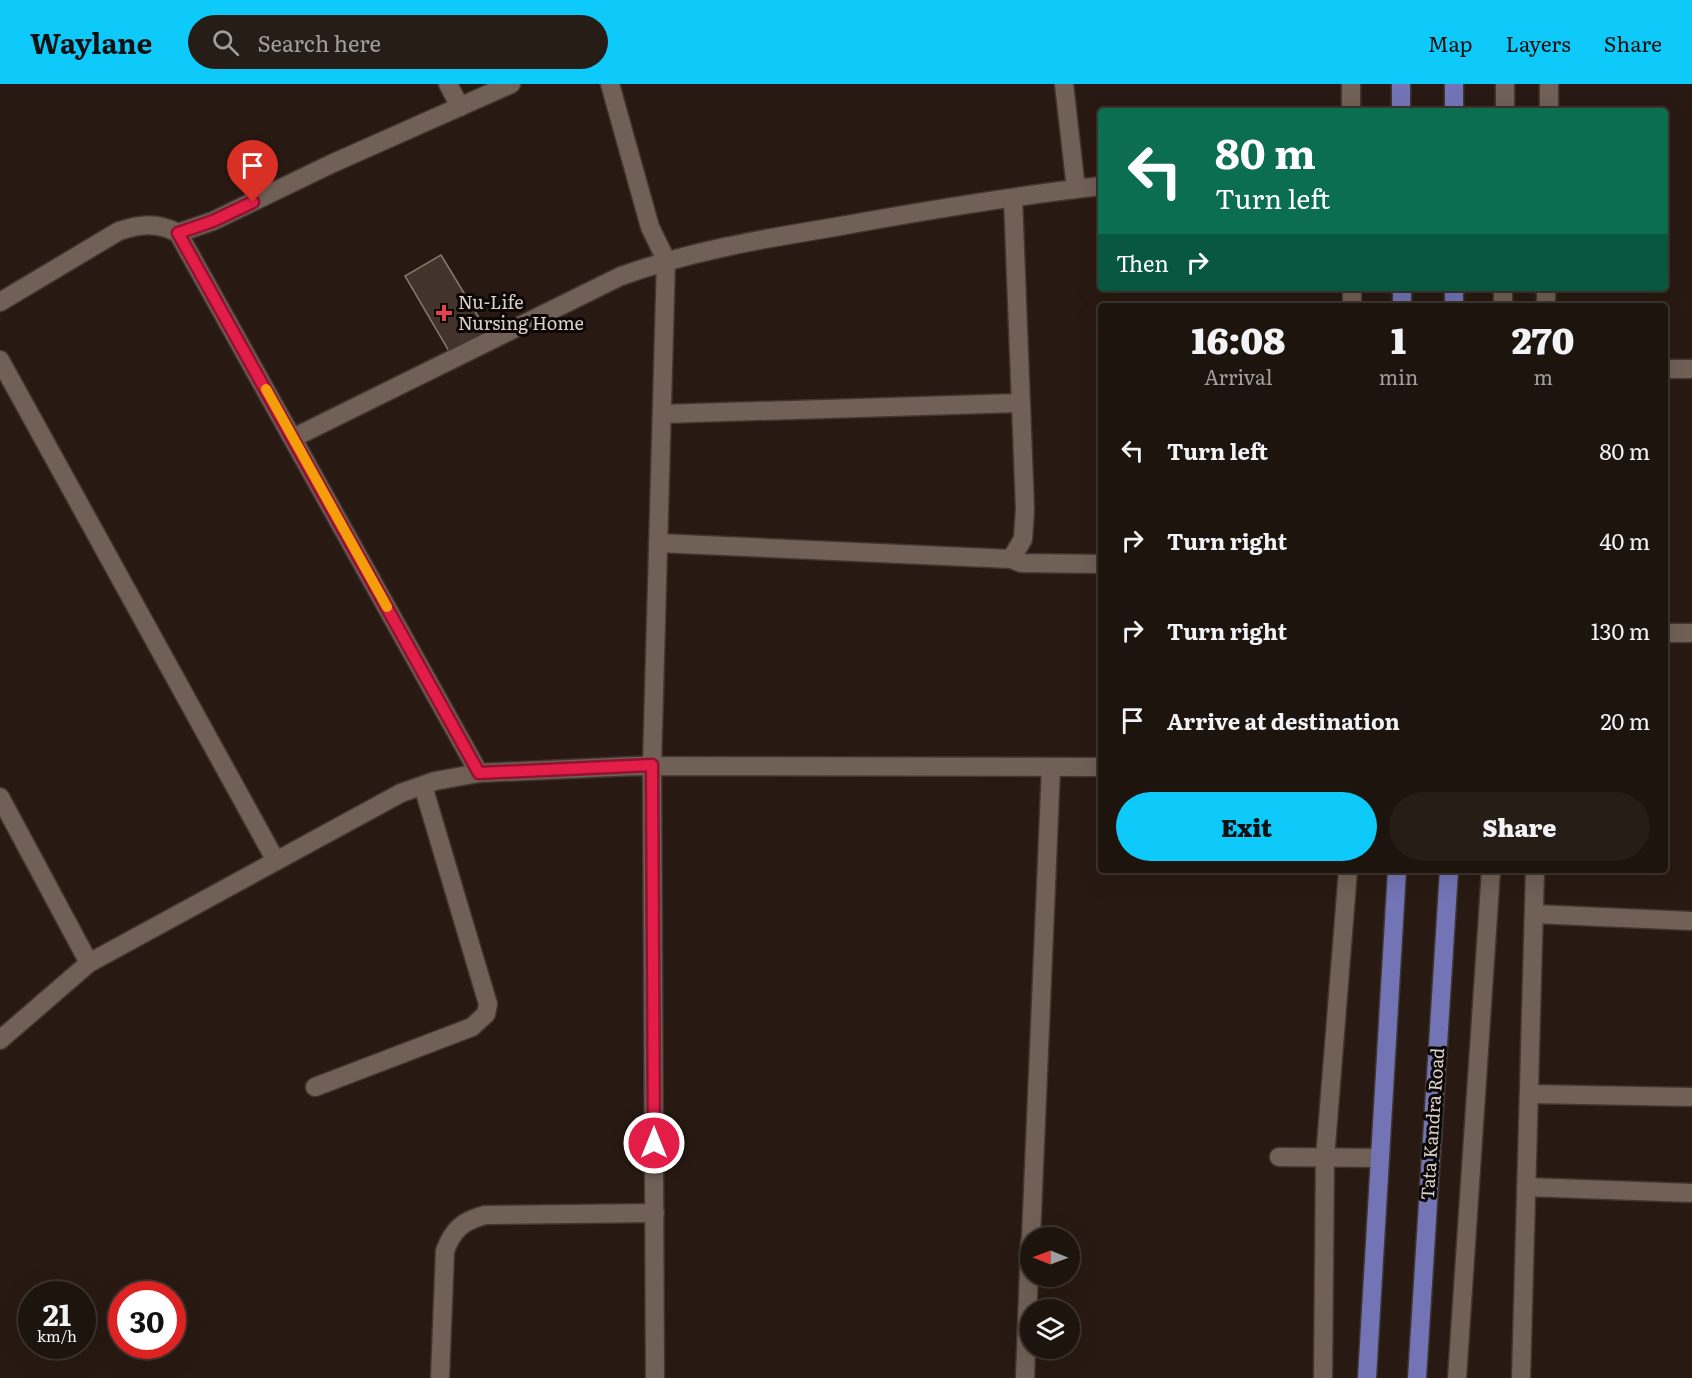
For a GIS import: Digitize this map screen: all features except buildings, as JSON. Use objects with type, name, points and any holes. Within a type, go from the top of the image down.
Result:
[{"type":"main road","points":[[1401,84],[1401,108]]},
{"type":"main road","points":[[1454,84],[1454,108]]},
{"type":"main road","points":[[1367,1378],[1398,873]]},
{"type":"main road","name":"Tata Kandra Road","points":[[1418,1378],[1449,873]]},
{"type":"street","points":[[448,84],[460,106]]},
{"type":"street","points":[[178,233],[213,221],[331,164],[511,84]]},
{"type":"street","points":[[609,84],[650,227],[666,260],[652,765],[655,1378]]},
{"type":"street","points":[[1065,84],[1076,189]]},
{"type":"street","points":[[1351,84],[1351,108]]},
{"type":"street","points":[[1505,84],[1505,108]]},
{"type":"street","points":[[1549,108],[1550,84]]},
{"type":"street","points":[[293,438],[621,276],[666,260],[724,246],[1013,198],[1098,186]]},
{"type":"street","points":[[1011,559],[1023,539],[1025,509],[1019,403],[1013,198]]},
{"type":"street","points":[[0,302],[118,231],[138,225],[162,224],[178,233],[479,773]]},
{"type":"street","points":[[0,360],[276,861]]},
{"type":"street","points":[[1668,369],[1692,369]]},
{"type":"street","points":[[662,414],[1019,403]]},
{"type":"street","points":[[658,543],[1011,559],[1021,563],[1098,564]]},
{"type":"street","points":[[1668,633],[1692,633]]},
{"type":"street","points":[[0,1040],[89,963],[401,793],[423,786],[479,773],[652,765],[1098,767]]},
{"type":"street","points":[[1032,1227],[1051,767]]},
{"type":"street","points":[[315,1087],[472,1027],[486,1014],[488,1004],[423,786]]},
{"type":"street","points":[[0,798],[89,963]]},
{"type":"street","points":[[1323,1378],[1325,1159],[1348,873]]},
{"type":"street","points":[[1457,1378],[1491,873]]},
{"type":"street","points":[[1521,1378],[1535,873]]},
{"type":"street","points":[[1534,914],[1692,921]]},
{"type":"street","points":[[1529,1094],[1692,1097]]},
{"type":"street","points":[[1279,1157],[1380,1158]]},
{"type":"street","points":[[1526,1187],[1692,1193]]},
{"type":"street","points":[[440,1378],[445,1251],[450,1236],[460,1225],[485,1215],[655,1214]]},
{"type":"street","points":[[1025,1378],[1029,1287]]},
{"type":"slow traffic","points":[[266,389],[387,607]]},
{"type":"place","name":"Nu-Life Nursing Home","points":[[444,313]]},
{"type":"route","points":[[253,202],[213,221],[178,233],[479,773],[652,765],[654,1143]]}]
